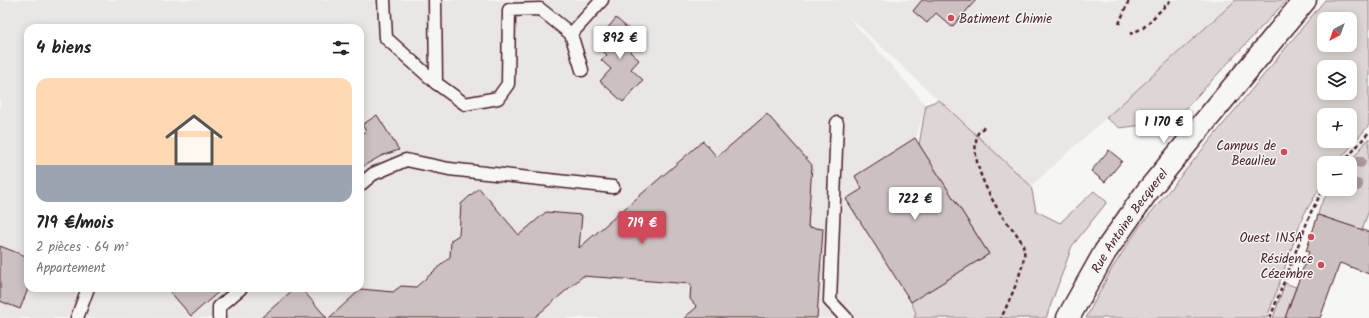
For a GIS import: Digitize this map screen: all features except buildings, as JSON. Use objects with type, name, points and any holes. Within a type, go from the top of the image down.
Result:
[{"type":"street","name":"Rue Antoine Becquerel","points":[[1068,318],[1105,252],[1142,198],[1305,0]]},
{"type":"lane","points":[[384,0],[386,38],[436,83],[465,104],[498,98],[508,84],[509,10],[540,9],[571,34],[582,70]]},
{"type":"lane","points":[[435,0],[436,83]]},
{"type":"lane","points":[[571,34],[602,0]]},
{"type":"lane","points":[[837,123],[830,301],[846,318]]},
{"type":"lane","points":[[364,182],[373,174],[406,160],[449,169],[613,187]]},
{"type":"lane","points":[[77,318],[87,292]]},
{"type":"lane","points":[[219,318],[219,308],[237,292]]},
{"type":"path","points":[[1119,24],[1129,0]]},
{"type":"path","points":[[1130,34],[1143,28],[1171,0]]},
{"type":"path","points":[[984,127],[977,135],[976,153],[985,187],[1019,238],[1024,250],[1021,268],[1011,298],[1001,318]]},
{"type":"path","points":[[1349,156],[1369,132]]},
{"type":"path","points":[[1270,318],[1311,212],[1320,196]]},
{"type":"shaded area","points":[[0,0],[1236,0],[1031,186],[846,14],[926,105],[916,138],[989,254],[909,302],[916,313],[914,318],[0,318]]},
{"type":"shaded area","points":[[1236,0],[1287,0],[1184,110],[1158,123],[1120,128],[1106,118]]},
{"type":"shaded area","name":"Campus de Beaulieu","points":[[1325,0],[1369,0],[1369,125],[1357,139],[1357,108],[1317,108],[1317,148],[1350,148],[1343,156],[1317,156],[1317,193],[1303,216],[1267,318],[1086,318],[1111,270],[1140,226]]},
{"type":"shaded area","points":[[939,100],[1031,186],[1036,211],[1060,223],[1094,191],[1107,202],[1072,246],[1046,318],[914,318],[916,313],[910,300],[989,254],[919,145],[926,105]]},
{"type":"shaded area","points":[[1369,138],[1369,210],[1362,230],[1318,215],[1320,206],[1326,196],[1357,196],[1357,156],[1355,156]]},
{"type":"shaded area","points":[[1285,283],[1296,287],[1285,318],[1273,318]]},
{"type":"place","name":"Batiment Chimie","points":[[951,18]]},
{"type":"place","name":"Campus de Beaulieu","points":[[1284,152]]},
{"type":"place","name":"Ouest INSA","points":[[1311,237]]},
{"type":"place","name":"Résidence Cézembre","points":[[1321,265]]}]
